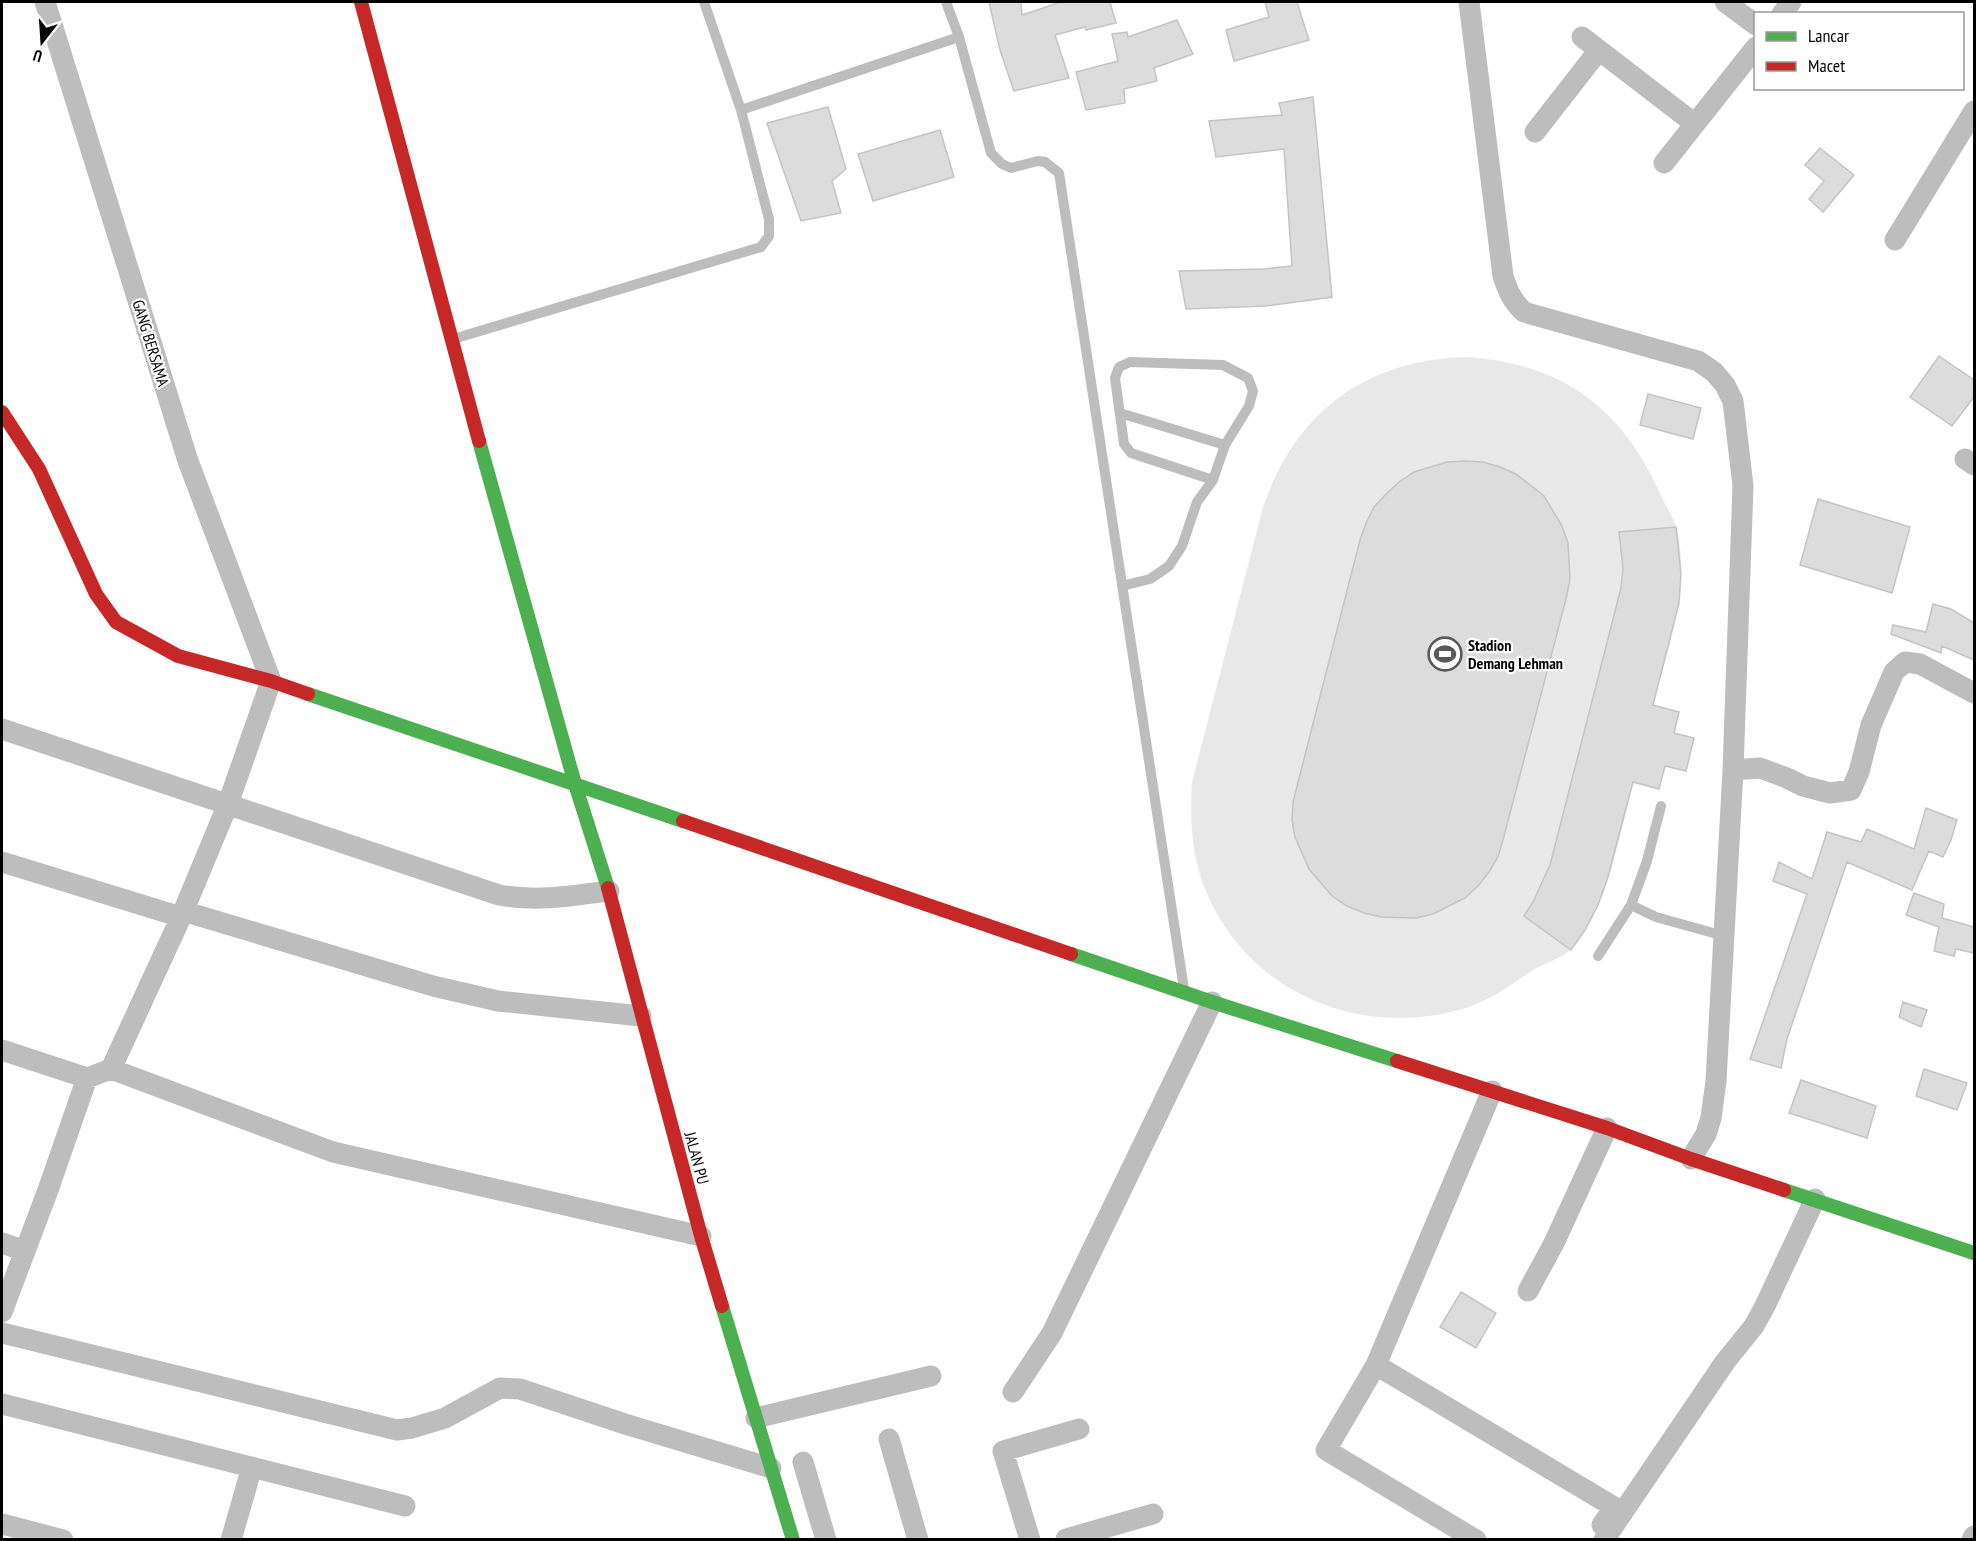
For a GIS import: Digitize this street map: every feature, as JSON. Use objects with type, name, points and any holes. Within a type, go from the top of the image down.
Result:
[{"type":"street","name":"GANG BERSAMA","points":[[45,2],[188,461],[271,681]]},
{"type":"street","name":"JALAN PU","points":[[361,2],[451,340],[575,784],[609,891],[701,1236],[793,1539]]},
{"type":"street","points":[[1469,2],[1503,276],[1515,303],[1524,312],[1698,361],[1714,372],[1733,401],[1743,486],[1733,770],[1716,1081],[1706,1134],[1691,1159]]},
{"type":"street","points":[[1725,2],[1754,24]]},
{"type":"street","points":[[1535,132],[1590,43],[1695,124]]},
{"type":"street","points":[[1664,163],[1754,48]]},
{"type":"street","points":[[1895,240],[1974,111]]},
{"type":"street","points":[[2,412],[39,469],[96,594],[116,621],[178,656],[271,681],[1184,993],[1607,1128],[1691,1159],[1974,1253]]},
{"type":"street","points":[[1733,770],[1760,768],[1803,786],[1830,793],[1851,790],[1859,772],[1871,725],[1894,672],[1905,662],[1920,664],[1974,693]]},
{"type":"street","points":[[111,1069],[182,914],[228,804],[271,681]]},
{"type":"street","points":[[2,729],[500,895],[519,898],[563,897],[609,891]]},
{"type":"street","points":[[2,862],[433,986],[498,1001],[641,1016]]},
{"type":"street","points":[[1013,1392],[1052,1333],[1212,1002]]},
{"type":"street","points":[[2,1050],[87,1078],[111,1069],[333,1152],[701,1236]]},
{"type":"street","points":[[2,1312],[87,1078]]},
{"type":"street","points":[[1476,1539],[1326,1450],[1376,1365],[1492,1091]]},
{"type":"street","points":[[1528,1291],[1554,1243],[1607,1128]]},
{"type":"street","points":[[1604,1539],[1725,1362],[1754,1326],[1815,1199]]},
{"type":"street","points":[[2,1243],[25,1251]]},
{"type":"street","points":[[2,1333],[397,1430],[446,1418],[500,1388],[520,1389],[625,1424],[771,1468]]},
{"type":"street","points":[[1376,1365],[1614,1506],[1592,1539]]},
{"type":"street","points":[[756,1418],[931,1376]]},
{"type":"street","points":[[2,1404],[405,1506]]},
{"type":"street","points":[[1029,1539],[1003,1451],[1079,1429]]},
{"type":"street","points":[[889,1439],[918,1539]]},
{"type":"street","points":[[803,1462],[826,1539]]},
{"type":"street","points":[[231,1539],[252,1467]]},
{"type":"street","points":[[1065,1539],[1153,1514]]},
{"type":"street","points":[[2,1524],[63,1539]]},
{"type":"lane","points":[[451,340],[761,247],[769,236],[769,219],[741,110],[704,2]]},
{"type":"lane","points":[[946,2],[991,153],[1002,164],[1011,168],[1038,161],[1046,162],[1059,173],[1184,993]]},
{"type":"lane","points":[[741,110],[958,37]]},
{"type":"lane","points":[[1122,586],[1150,579],[1169,566],[1182,546],[1197,502],[1213,480],[1225,445],[1249,406],[1253,391],[1248,378],[1223,366],[1130,362],[1119,367],[1115,378],[1124,444],[1131,453],[1213,480]]},
{"type":"lane","points":[[1120,413],[1225,445]]},
{"type":"lane","points":[[1598,957],[1631,905],[1647,861],[1662,806]]},
{"type":"lane","points":[[1631,905],[1656,917],[1724,936]]},
{"type":"shaded area","name":"Stadion Demang Lehman","points":[[1466,357],[1530,368],[1557,379],[1582,394],[1605,412],[1625,434],[1642,459],[1676,526],[1681,557],[1678,608],[1653,705],[1679,712],[1674,733],[1694,738],[1686,771],[1665,766],[1659,789],[1633,783],[1604,892],[1584,932],[1568,952],[1533,970],[1509,987],[1466,1008],[1425,1016],[1385,1017],[1345,1011],[1308,998],[1274,978],[1245,951],[1220,919],[1202,881],[1196,857],[1192,832],[1192,782],[1263,507],[1277,473],[1294,444],[1315,419],[1339,398],[1366,381],[1396,368],[1430,360]]},
{"type":"building","points":[[989,2],[1021,2],[1022,15],[1061,2],[1110,2],[1116,23],[1086,30],[1085,27],[1055,35],[1069,78],[1014,91],[1000,50]]},
{"type":"building","points":[[1265,2],[1297,2],[1309,40],[1234,61],[1226,30],[1269,17]]},
{"type":"building","points":[[1177,20],[1193,54],[1154,68],[1157,81],[1124,89],[1125,103],[1086,110],[1076,72],[1118,61],[1112,34],[1127,32],[1128,37]]},
{"type":"building","points":[[1313,97],[1332,297],[1266,306],[1186,309],[1179,271],[1292,266],[1284,149],[1216,157],[1209,121],[1282,115],[1279,103]]},
{"type":"building","points":[[828,107],[846,169],[832,181],[841,213],[801,221],[767,123]]},
{"type":"building","points":[[940,130],[954,177],[873,201],[858,154]]},
{"type":"building","points":[[1820,148],[1854,175],[1823,212],[1809,199],[1824,181],[1805,165]]},
{"type":"building","points":[[1939,356],[1974,380],[1974,397],[1952,426],[1910,397]]},
{"type":"building","points":[[1648,394],[1701,408],[1693,439],[1640,425]]},
{"type":"building","points":[[1447,462],[1483,462],[1516,474],[1544,496],[1562,526],[1568,543],[1570,578],[1567,595],[1498,857],[1478,886],[1465,898],[1433,914],[1416,918],[1381,917],[1347,906],[1332,896],[1309,869],[1295,837],[1292,820],[1293,802],[1360,540],[1374,507],[1399,482],[1414,472]]},
{"type":"building","points":[[1818,499],[1910,527],[1892,593],[1800,565]]},
{"type":"building","points":[[1676,527],[1681,574],[1679,603],[1653,705],[1679,712],[1674,733],[1694,738],[1686,771],[1665,766],[1659,789],[1633,782],[1607,880],[1598,905],[1571,950],[1524,916],[1550,865],[1621,588],[1623,568],[1619,532]]},
{"type":"building","points":[[1933,604],[1951,609],[1974,623],[1974,660],[1942,646],[1941,653],[1891,634],[1893,625],[1926,632]]},
{"type":"building","points":[[1926,808],[1957,820],[1943,857],[1929,851],[1912,890],[1847,862],[1787,1039],[1781,1068],[1750,1059],[1807,894],[1773,881],[1779,862],[1812,879],[1827,832],[1861,842],[1867,829],[1914,849]]},
{"type":"building","points":[[1914,893],[1944,904],[1942,918],[1974,927],[1974,953],[1956,949],[1954,956],[1934,951],[1939,927],[1906,915]]},
{"type":"building","points":[[1903,1002],[1927,1010],[1921,1027],[1899,1017]]},
{"type":"building","points":[[1924,1069],[1967,1083],[1957,1110],[1916,1096]]},
{"type":"building","points":[[1801,1080],[1876,1106],[1867,1138],[1789,1113]]},
{"type":"building","points":[[1461,1292],[1496,1313],[1476,1348],[1440,1327]]},
{"type":"traffic: fast","points":[[479,441],[575,784],[608,888]]},
{"type":"traffic: fast","points":[[308,694],[683,821]]},
{"type":"traffic: fast","points":[[1071,954],[1397,1061]]},
{"type":"traffic: fast","points":[[1784,1190],[1974,1253]]},
{"type":"traffic: fast","points":[[722,1306],[793,1540]]},
{"type":"traffic: jam","points":[[361,2],[479,441]]},
{"type":"traffic: jam","points":[[2,412],[39,469],[96,594],[116,622],[178,656],[271,681],[308,694]]},
{"type":"traffic: jam","points":[[683,821],[1071,954]]},
{"type":"traffic: jam","points":[[608,888],[701,1236],[722,1306]]},
{"type":"traffic: jam","points":[[1397,1061],[1607,1128],[1784,1190]]},
{"type":"place","name":"Stadion Demang Lehman","points":[[1445,654]]}]
